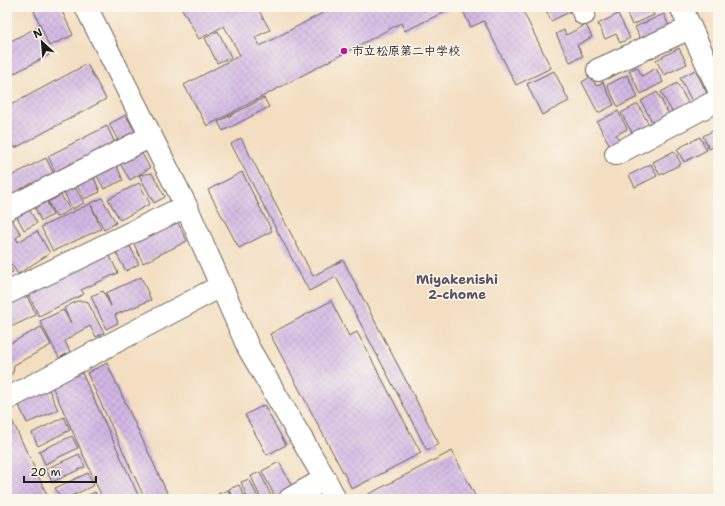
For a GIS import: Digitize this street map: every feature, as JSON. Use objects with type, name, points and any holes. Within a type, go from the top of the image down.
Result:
[{"type":"street","points":[[86,7],[186,206],[249,349],[325,479],[335,499]]},
{"type":"street","points":[[681,7],[718,88]]},
{"type":"street","points":[[598,70],[690,28]]},
{"type":"street","points":[[616,154],[718,100]]},
{"type":"street","points":[[7,209],[151,136]]},
{"type":"street","points":[[7,293],[186,206]]},
{"type":"street","points":[[7,399],[221,286]]},
{"type":"street","points":[[290,499],[325,479]]},
{"type":"building","points":[[43,7],[60,7],[73,35],[49,46],[34,11]]},
{"type":"building","points":[[181,7],[257,7],[270,30],[255,37],[260,46],[334,7],[430,7],[423,11],[431,7],[454,7],[405,31],[401,23],[207,126],[184,85],[240,55],[224,26],[199,39]]},
{"type":"building","points":[[461,7],[521,7],[551,68],[516,85],[484,21],[471,27]]},
{"type":"building","points":[[552,7],[575,7],[576,9],[551,21],[546,10]]},
{"type":"building","points":[[624,7],[658,7],[652,10],[654,15],[632,25]]},
{"type":"building","points":[[618,14],[630,38],[620,43],[616,34],[605,39],[598,24]]},
{"type":"building","points":[[664,14],[669,26],[643,45],[635,27]]},
{"type":"building","points":[[586,25],[592,37],[577,45],[583,56],[570,62],[556,34],[564,30],[566,35]]},
{"type":"building","points":[[36,28],[49,55],[7,77],[7,43]]},
{"type":"building","points":[[218,31],[231,57],[217,63],[205,38]]},
{"type":"building","points":[[679,48],[687,64],[664,75],[656,60]]},
{"type":"building","points":[[87,64],[106,99],[15,148],[7,132],[7,107]]},
{"type":"building","points":[[637,67],[642,76],[656,68],[663,82],[641,94],[629,71]]},
{"type":"building","points":[[695,70],[710,99],[695,107],[680,78]]},
{"type":"building","points":[[554,71],[569,101],[542,115],[527,84]]},
{"type":"building","points":[[627,75],[638,97],[618,107],[607,85]]},
{"type":"building","points":[[592,76],[596,86],[603,82],[614,105],[598,113],[582,82]]},
{"type":"building","points":[[677,83],[691,108],[675,117],[661,92]]},
{"type":"building","points":[[657,92],[670,116],[654,125],[641,101]]},
{"type":"building","points":[[264,98],[269,107],[223,131],[218,122]]},
{"type":"building","points":[[638,104],[652,131],[636,140],[621,113]]},
{"type":"building","points":[[618,111],[627,129],[616,135],[623,148],[614,153],[597,122]]},
{"type":"building","points":[[126,115],[136,133],[119,142],[109,124]]},
{"type":"building","points":[[107,126],[115,143],[56,173],[48,156]]},
{"type":"building","points":[[718,128],[718,144],[709,149],[703,136]]},
{"type":"building","points":[[700,137],[707,150],[684,162],[677,149]]},
{"type":"building","points":[[241,138],[313,276],[343,260],[439,444],[427,450],[336,277],[309,291],[231,144]]},
{"type":"building","points":[[140,150],[150,168],[130,180],[119,162]]},
{"type":"building","points":[[674,151],[681,164],[660,175],[653,162]]},
{"type":"building","points":[[46,158],[54,174],[7,198],[7,178]]},
{"type":"building","points":[[115,162],[123,180],[104,189],[95,172]]},
{"type":"building","points":[[651,164],[657,176],[635,187],[629,175]]},
{"type":"building","points":[[242,172],[272,231],[239,248],[208,190]]},
{"type":"building","points":[[152,173],[165,197],[154,203],[139,175]]},
{"type":"building","points":[[93,175],[100,192],[84,199],[76,183]]},
{"type":"building","points":[[139,183],[150,204],[120,220],[108,199]]},
{"type":"building","points":[[75,187],[84,203],[72,209],[64,192]]},
{"type":"building","points":[[61,195],[70,210],[56,217],[48,202]]},
{"type":"building","points":[[102,198],[116,223],[104,230],[91,205],[101,229],[53,251],[41,227]]},
{"type":"building","points":[[46,200],[53,215],[41,221],[34,205]]},
{"type":"building","points":[[29,209],[37,223],[24,230],[16,215]]},
{"type":"building","points":[[11,219],[21,234],[16,238],[18,242],[37,231],[50,253],[18,274],[7,258],[7,222]]},
{"type":"building","points":[[176,219],[187,241],[143,263],[132,240]]},
{"type":"building","points":[[126,239],[139,264],[126,271],[112,246]]},
{"type":"building","points":[[108,252],[118,273],[81,290],[84,294],[39,316],[27,292]]},
{"type":"building","points":[[7,261],[13,272],[7,275]]},
{"type":"building","points":[[141,277],[151,300],[115,315],[118,323],[106,329],[91,296],[103,291],[111,306],[106,293]]},
{"type":"building","points":[[25,292],[36,315],[11,327],[7,319],[7,300]]},
{"type":"building","points":[[77,301],[87,301],[104,333],[96,337],[90,326],[77,333],[65,341],[70,352],[59,358],[40,321],[63,310],[71,323],[64,308]]},
{"type":"building","points":[[331,301],[349,336],[357,332],[421,453],[352,489],[270,334]]},
{"type":"building","points":[[41,327],[51,345],[14,365],[13,373],[7,377],[7,345]]},
{"type":"building","points":[[107,363],[170,499],[145,499],[87,373]]},
{"type":"building","points":[[82,373],[140,499],[103,499],[52,386]]},
{"type":"building","points":[[49,390],[58,410],[27,423],[18,403]]},
{"type":"building","points":[[264,405],[286,445],[267,455],[245,415]]},
{"type":"building","points":[[7,412],[49,499],[12,499],[7,489]]},
{"type":"building","points":[[64,417],[70,430],[38,446],[32,433]]},
{"type":"building","points":[[72,436],[78,448],[45,464],[39,451]]},
{"type":"building","points":[[452,451],[477,499],[367,499],[365,496]]},
{"type":"building","points":[[79,454],[85,467],[52,482],[46,469]]},
{"type":"building","points":[[279,462],[293,488],[275,497],[262,471]]},
{"type":"building","points":[[260,472],[272,498],[271,499],[261,499],[251,476]]},
{"type":"building","points":[[88,473],[94,485],[66,499],[61,499],[55,488]]},
{"type":"building","points":[[249,479],[259,499],[248,499],[241,482]]},
{"type":"building","points":[[239,485],[246,499],[233,499],[229,489]]},
{"type":"building","points":[[228,490],[232,499],[220,499],[218,494]]},
{"type":"building","points":[[95,492],[99,499],[81,499]]},
{"type":"place","name":"市立松原第二中学校","points":[[344,51]]},
{"type":"district","name":"Miyakenishi 2-chome","points":[[457,286]]}]
